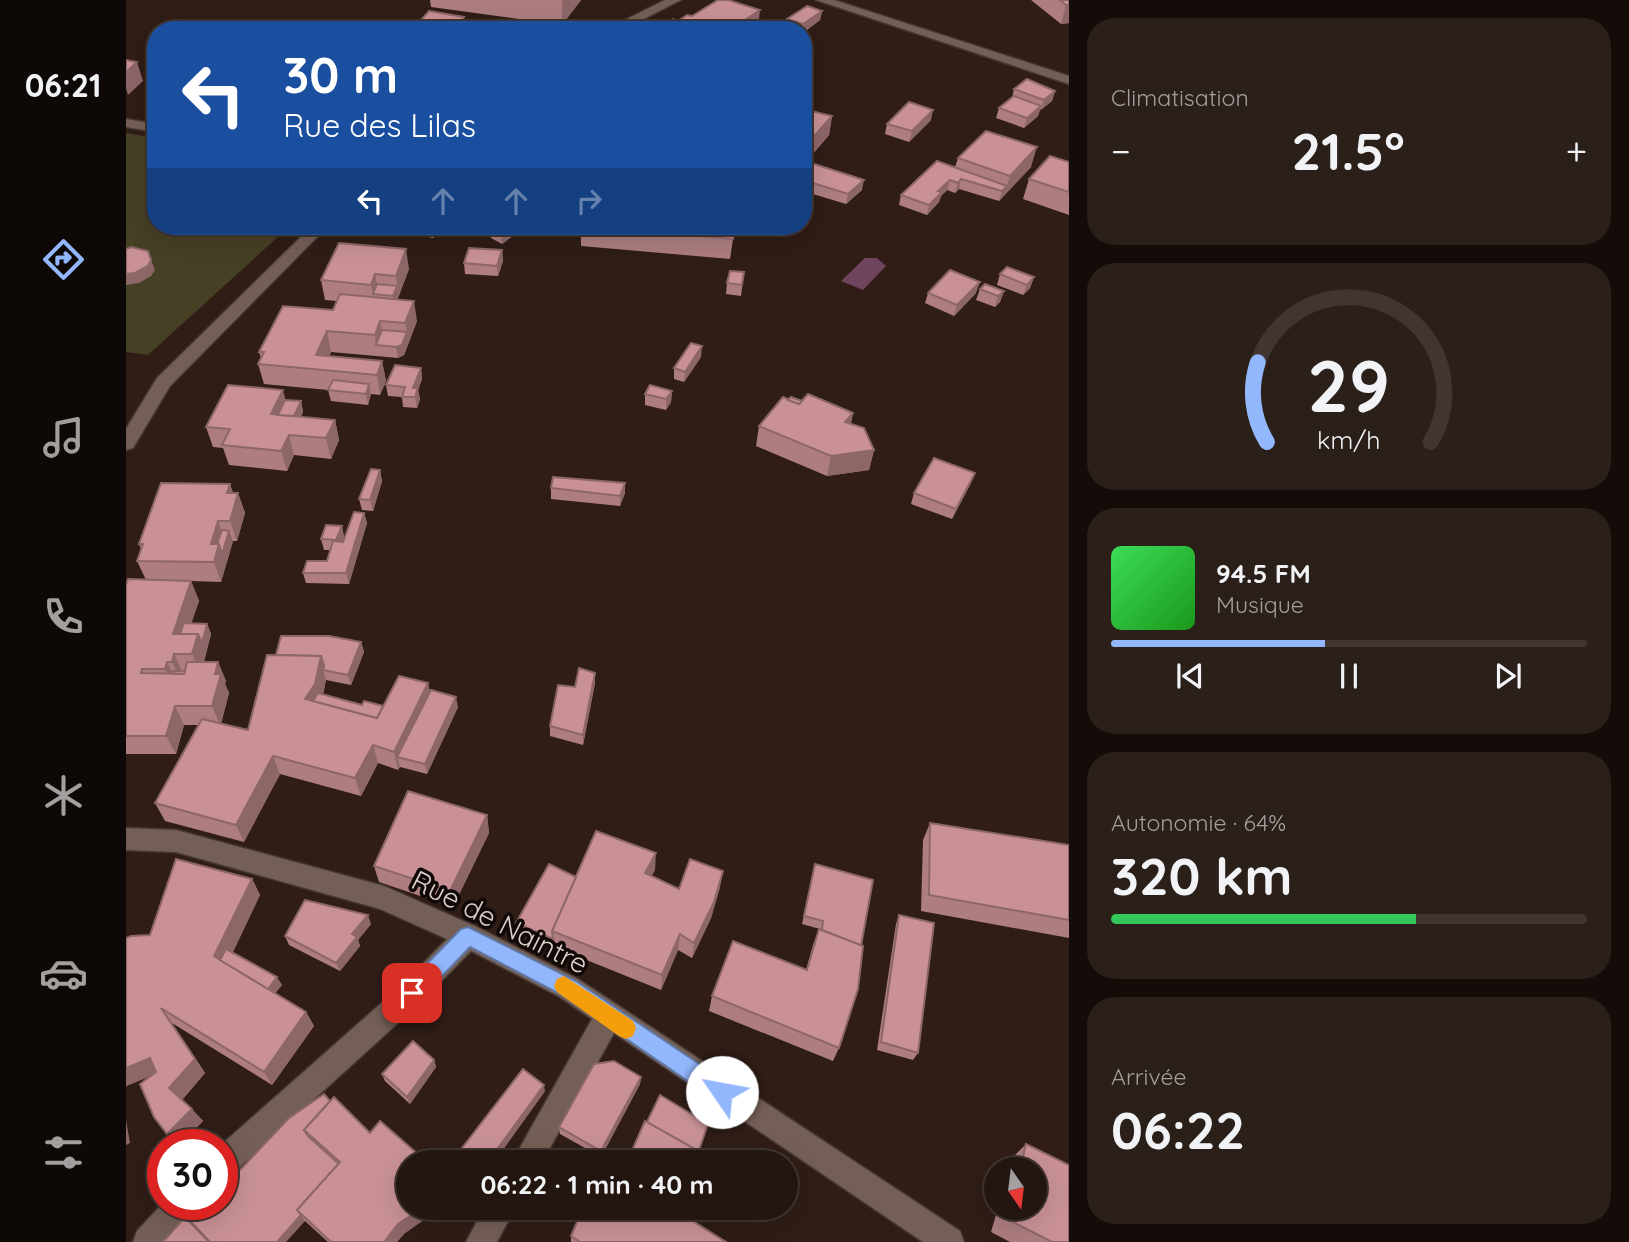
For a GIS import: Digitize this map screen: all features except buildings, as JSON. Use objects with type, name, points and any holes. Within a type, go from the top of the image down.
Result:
[{"type":"street","points":[[630,21],[675,0]]},
{"type":"street","points":[[822,0],[1069,80]]},
{"type":"street","points":[[126,123],[147,126]]},
{"type":"street","points":[[126,444],[163,382],[311,235]]},
{"type":"street","name":"Rue de Naintre","points":[[126,839],[176,841],[384,898],[468,936],[569,988],[608,1017],[949,1242]]},
{"type":"street","points":[[238,1150],[412,993],[468,936]]},
{"type":"street","points":[[533,1150],[608,1017]]},
{"type":"street","points":[[148,1242],[168,1220]]},
{"type":"street","points":[[481,1242],[493,1220]]},
{"type":"shaded area","points":[[126,133],[147,136],[147,235],[280,235],[148,355],[126,352]]},
{"type":"shaded area","points":[[865,258],[877,258],[886,266],[863,290],[841,281]]},
{"type":"slow traffic","points":[[564,986],[626,1028]]},
{"type":"route","points":[[412,993],[468,936],[569,988],[722,1092]]}]
